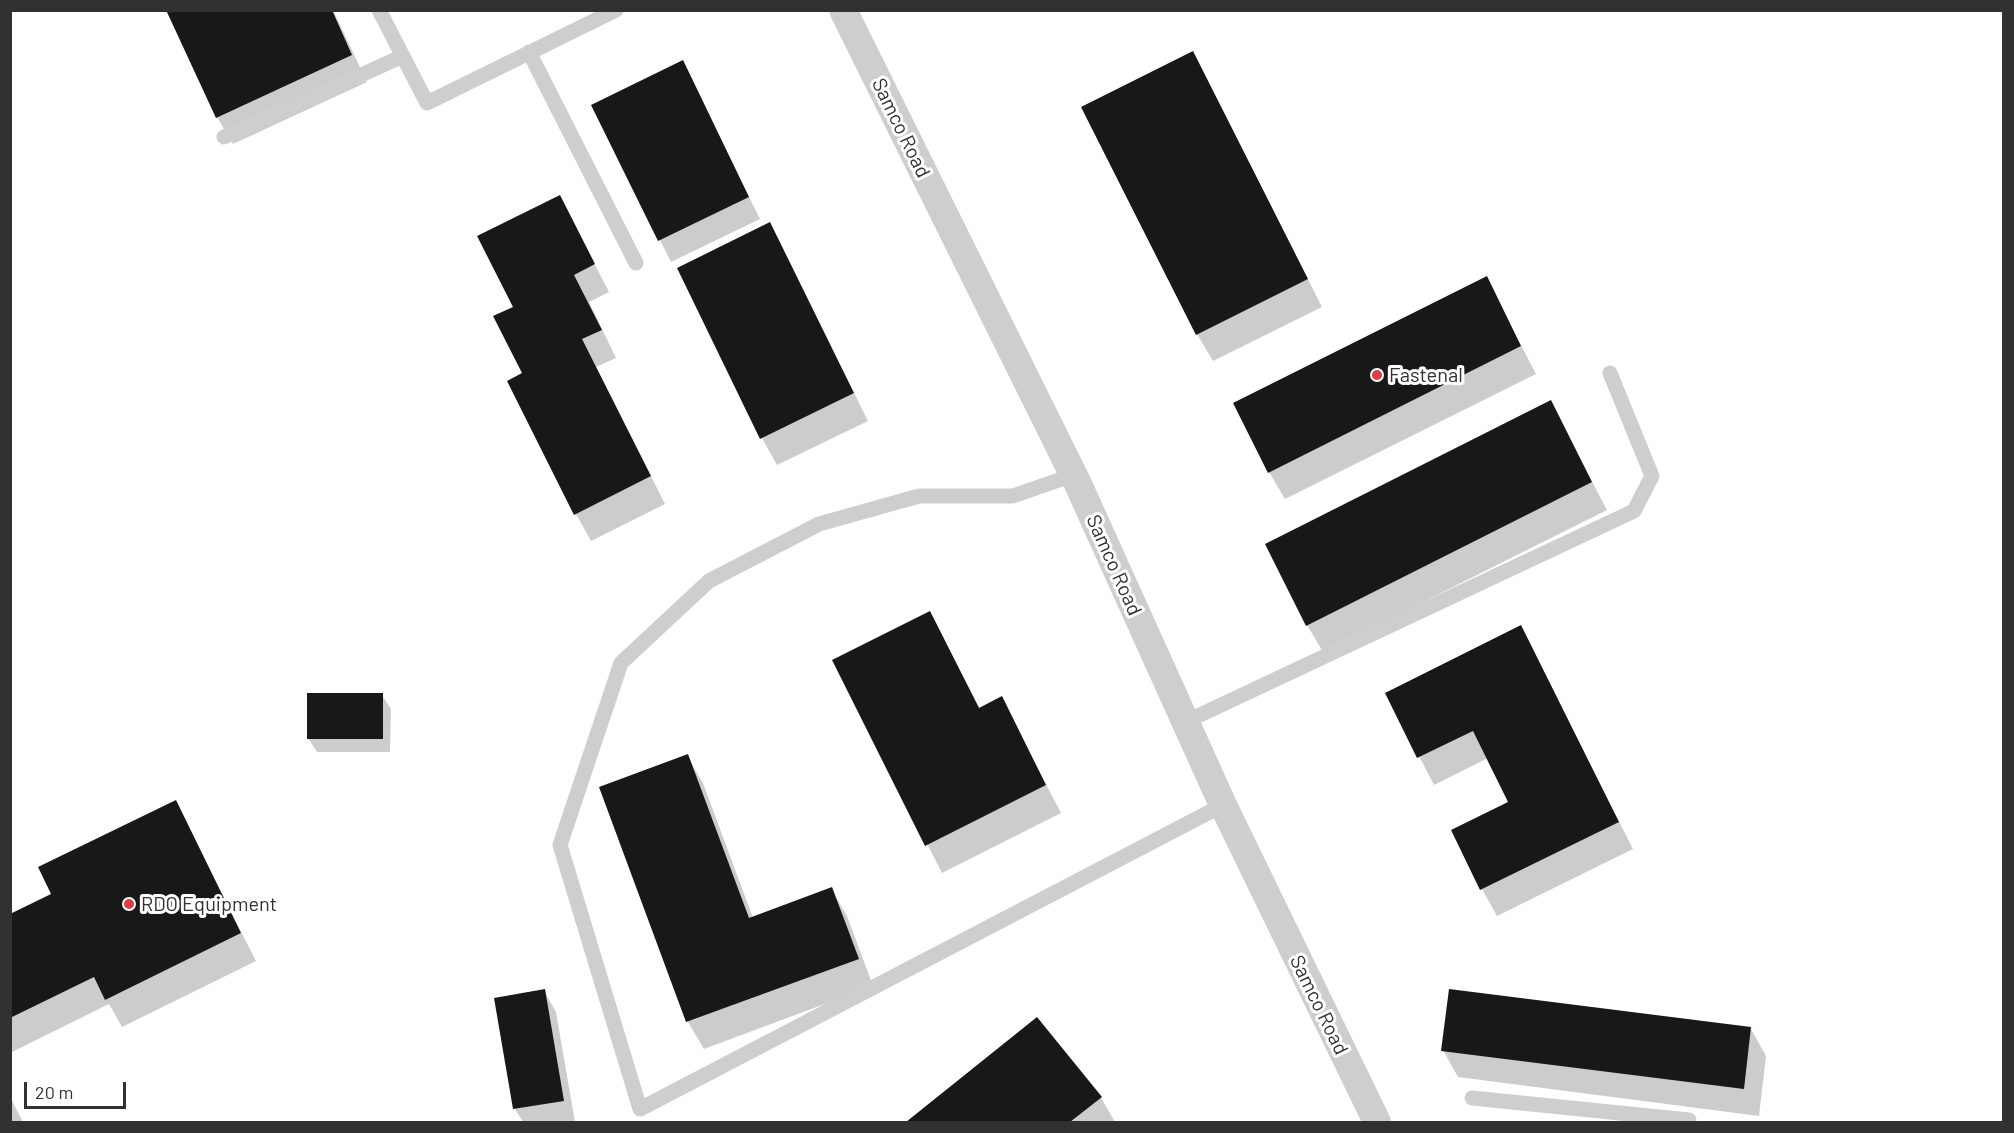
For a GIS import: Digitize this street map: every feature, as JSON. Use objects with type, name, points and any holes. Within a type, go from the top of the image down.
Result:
[{"type":"street","name":"Samco Road","points":[[843,10],[1073,475],[1223,805],[1377,1122]]},
{"type":"lane","points":[[379,10],[427,103],[616,10]]},
{"type":"lane","points":[[529,52],[636,263]]},
{"type":"lane","points":[[224,137],[403,56]]},
{"type":"lane","points":[[1185,722],[1634,512],[1652,476],[1611,373]]},
{"type":"lane","points":[[1073,475],[1013,496],[919,496],[819,524],[709,581],[621,663],[560,845],[640,1109],[1223,805]]},
{"type":"lane","points":[[1472,1098],[1592,1116],[1689,1120]]},
{"type":"building","points":[[166,10],[332,10],[352,55],[216,118]]},
{"type":"building","points":[[1193,51],[1308,279],[1196,335],[1081,107]]},
{"type":"building","points":[[683,60],[749,197],[658,241],[591,105]]},
{"type":"building","points":[[560,195],[595,264],[574,275],[602,330],[582,339],[651,476],[574,515],[507,381],[522,373],[493,316],[513,307],[477,236]]},
{"type":"building","points":[[770,222],[854,393],[760,439],[677,268]]},
{"type":"building","name":"Fastenal","points":[[1487,276],[1521,346],[1268,473],[1233,403]]},
{"type":"building","points":[[1551,400],[1592,482],[1306,626],[1265,544]]},
{"type":"building","points":[[930,611],[979,708],[1002,696],[1046,785],[925,846],[832,660]]},
{"type":"building","points":[[1521,625],[1619,822],[1480,890],[1451,830],[1508,802],[1473,731],[1417,758],[1385,693]]},
{"type":"building","points":[[307,693],[383,693],[383,739],[307,739]]},
{"type":"building","points":[[688,754],[749,918],[832,887],[859,959],[686,1022],[599,787]]},
{"type":"building","name":"RDO Equipment","points":[[176,800],[241,933],[105,1000],[94,977],[10,1018],[10,914],[51,894],[38,867]]},
{"type":"building","points":[[545,989],[564,1101],[513,1109],[494,998]]},
{"type":"building","points":[[1449,989],[1751,1027],[1744,1089],[1441,1051]]},
{"type":"building","points":[[1037,1017],[1102,1097],[1070,1122],[906,1122]]},
{"type":"place","name":"Fastenal","points":[[1377,375]]},
{"type":"place","name":"RDO Equipment","points":[[129,904]]}]
